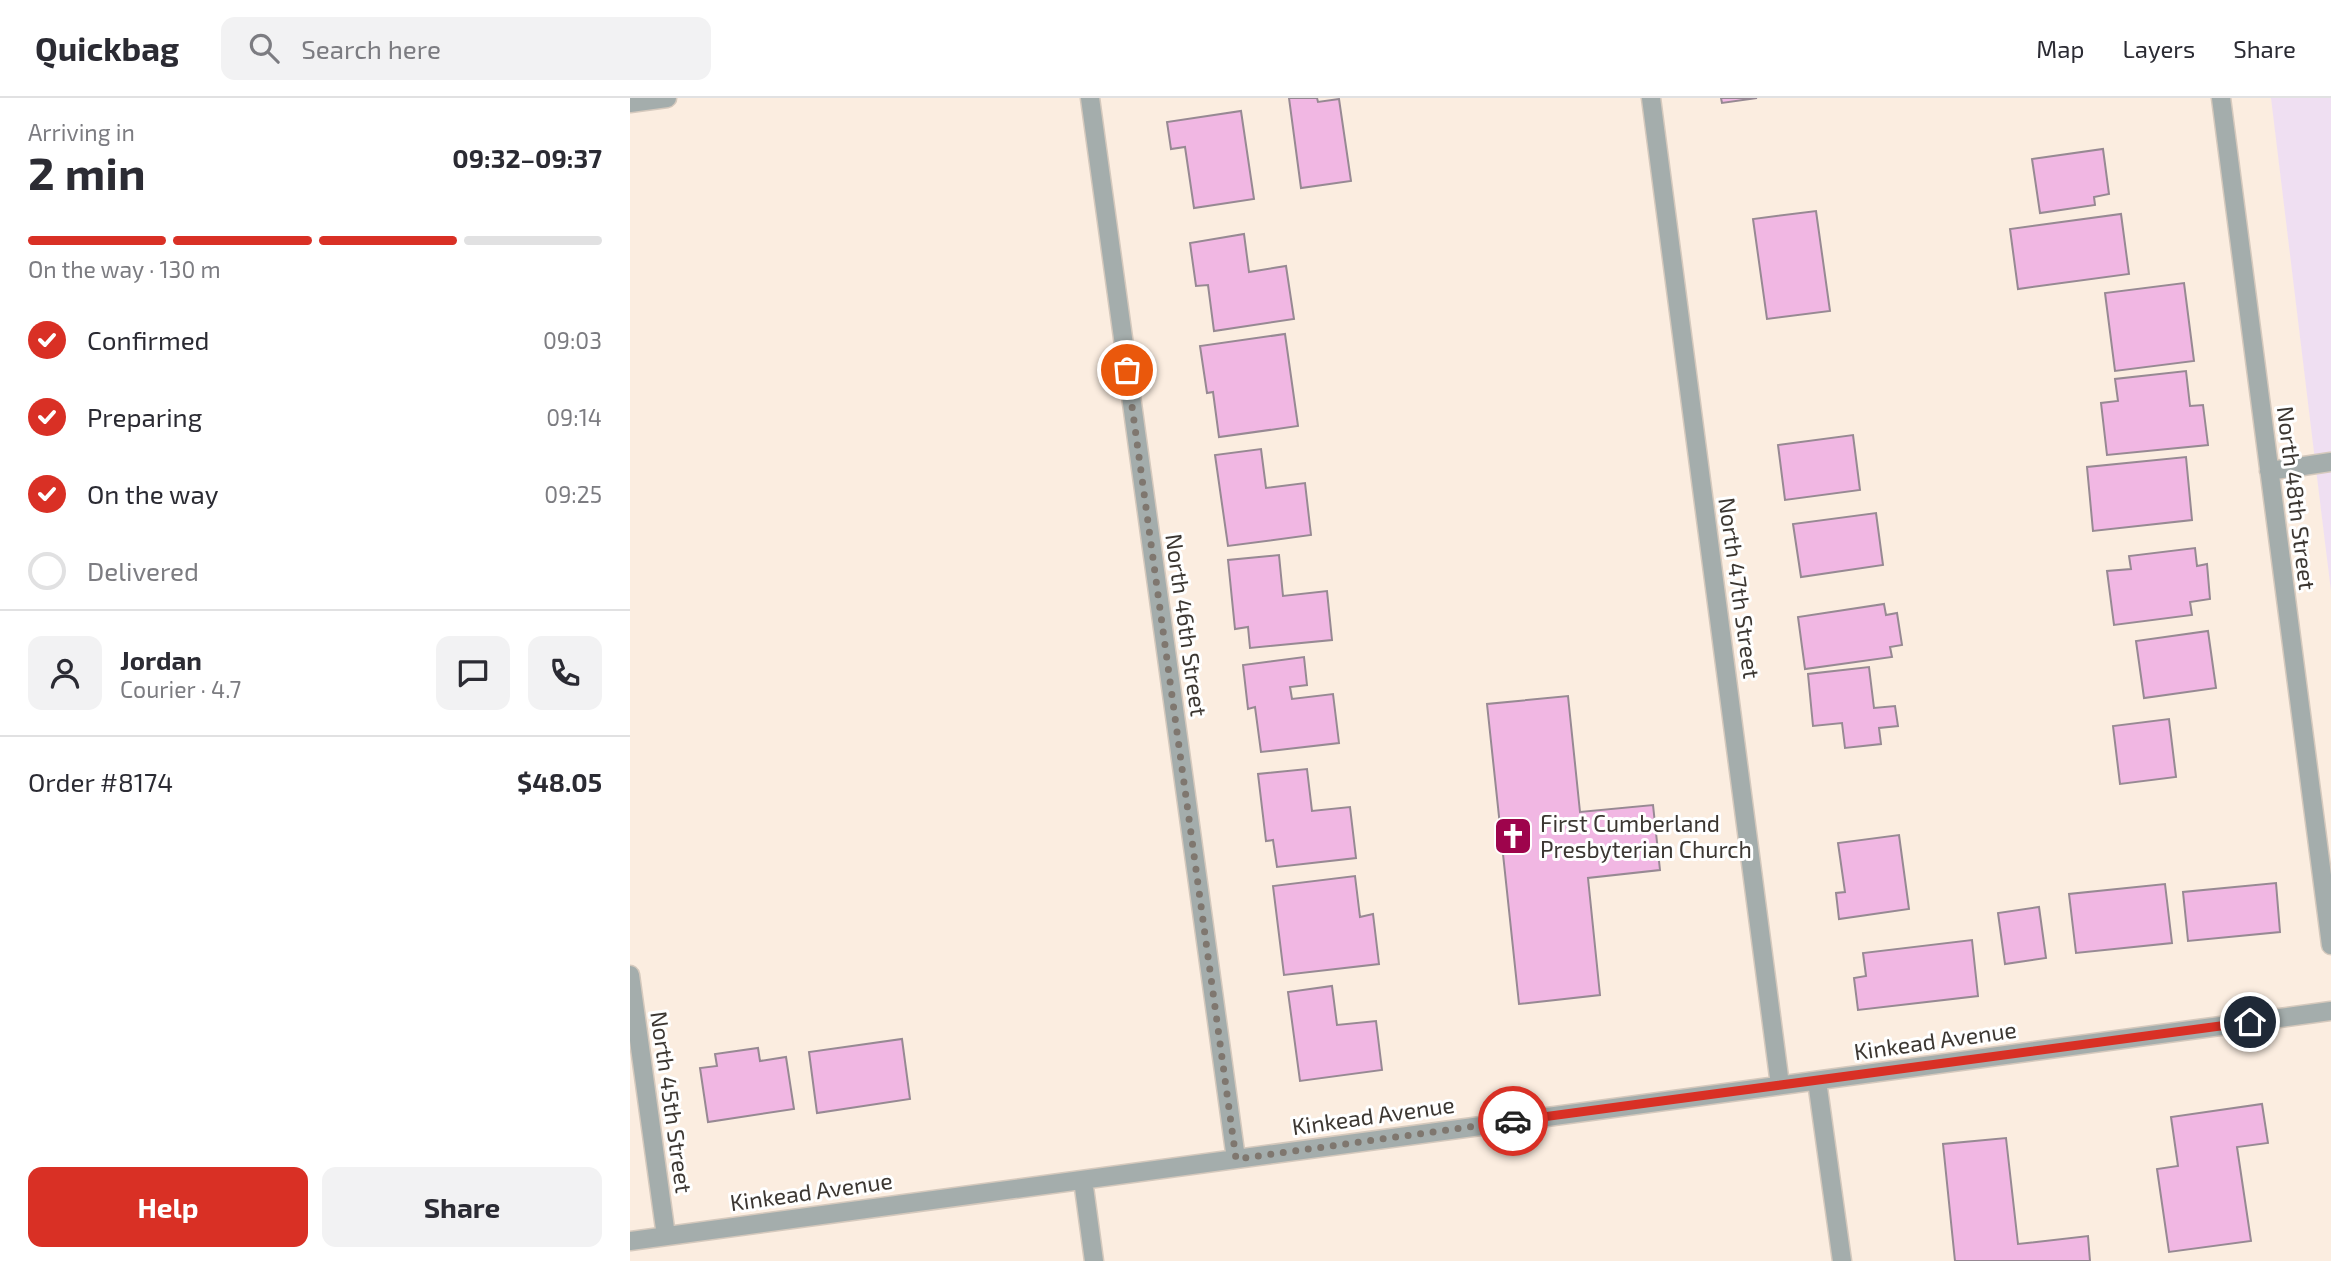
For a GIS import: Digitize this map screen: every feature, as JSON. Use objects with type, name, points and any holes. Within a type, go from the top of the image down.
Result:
[{"type":"street","points":[[630,103],[667,98]]},
{"type":"street","name":"North 46th Street","points":[[1090,98],[1236,1159]]},
{"type":"street","name":"North 47th Street","points":[[1651,98],[1780,1085]]},
{"type":"street","name":"North 48th Street","points":[[2221,98],[2331,945]]},
{"type":"street","points":[[2269,471],[2331,462]]},
{"type":"street","name":"North 45th Street","points":[[630,975],[666,1236]]},
{"type":"street","name":"Kinkead Avenue","points":[[630,1241],[2331,1011]]},
{"type":"street","points":[[1817,1080],[1842,1261]]},
{"type":"street","points":[[1083,1180],[1094,1261]]},
{"type":"shaded area","points":[[2271,98],[2331,98],[2331,591],[2322,518]]},
{"type":"building","points":[[1289,98],[1317,98],[1318,102],[1339,99],[1351,181],[1301,188]]},
{"type":"building","points":[[1721,98],[1757,98],[1722,103]]},
{"type":"building","points":[[1241,111],[1254,199],[1194,208],[1185,147],[1171,149],[1167,122]]},
{"type":"building","points":[[2103,149],[2109,194],[2094,197],[2095,205],[2040,213],[2032,159]]},
{"type":"building","points":[[1816,211],[1830,311],[1767,319],[1753,219]]},
{"type":"building","points":[[2121,214],[2129,274],[2018,289],[2010,229]]},
{"type":"building","points":[[1244,234],[1249,272],[1286,266],[1294,319],[1214,331],[1208,285],[1196,286],[1190,243]]},
{"type":"building","points":[[2184,283],[2194,361],[2115,371],[2105,293]]},
{"type":"building","points":[[1285,334],[1298,426],[1219,437],[1213,392],[1207,393],[1200,346]]},
{"type":"building","points":[[2186,371],[2190,406],[2203,405],[2208,445],[2107,455],[2101,403],[2118,401],[2115,379]]},
{"type":"building","points":[[1853,435],[1860,490],[1785,500],[1778,445]]},
{"type":"building","points":[[1261,449],[1266,488],[1305,483],[1311,535],[1228,546],[1215,455]]},
{"type":"building","points":[[2186,457],[2192,520],[2093,531],[2087,467]]},
{"type":"building","points":[[1876,513],[1883,565],[1801,577],[1793,524]]},
{"type":"building","points":[[2195,548],[2197,566],[2207,564],[2210,599],[2190,602],[2192,615],[2114,625],[2107,571],[2131,569],[2129,556]]},
{"type":"building","points":[[1279,555],[1283,596],[1327,591],[1332,640],[1250,648],[1248,627],[1235,629],[1228,560]]},
{"type":"building","points":[[1884,604],[1886,615],[1897,613],[1902,645],[1890,647],[1892,657],[1805,669],[1798,617]]},
{"type":"building","points":[[2208,631],[2216,688],[2144,698],[2136,641]]},
{"type":"building","points":[[1304,657],[1307,685],[1290,687],[1292,699],[1333,694],[1339,743],[1261,752],[1255,707],[1248,709],[1243,665]]},
{"type":"building","points":[[1869,667],[1874,708],[1895,706],[1898,726],[1879,728],[1881,744],[1845,748],[1842,723],[1813,726],[1808,674]]},
{"type":"building","points":[[1568,696],[1580,812],[1653,805],[1660,870],[1588,878],[1600,995],[1519,1004],[1487,704]]},
{"type":"building","points":[[2169,719],[2176,777],[2120,784],[2113,726]]},
{"type":"building","points":[[1307,769],[1312,811],[1350,807],[1356,858],[1277,867],[1273,840],[1266,841],[1258,774]]},
{"type":"building","points":[[1899,835],[1909,909],[1839,919],[1836,893],[1845,892],[1838,843]]},
{"type":"building","points":[[1355,876],[1360,917],[1373,914],[1379,964],[1284,975],[1273,886]]},
{"type":"building","points":[[2276,883],[2280,932],[2188,941],[2183,892]]},
{"type":"building","points":[[2165,884],[2172,943],[2076,953],[2069,894]]},
{"type":"building","points":[[2039,907],[2046,958],[2005,964],[1998,913]]},
{"type":"building","points":[[1972,940],[1978,996],[1858,1010],[1854,978],[1866,976],[1863,953]]},
{"type":"building","points":[[1332,986],[1337,1025],[1376,1021],[1382,1070],[1300,1081],[1288,992]]},
{"type":"building","points":[[902,1039],[910,1099],[817,1113],[809,1052]]},
{"type":"building","points":[[758,1048],[760,1061],[786,1057],[794,1109],[708,1122],[700,1068],[717,1066],[715,1054]]},
{"type":"building","points":[[2262,1104],[2268,1143],[2237,1147],[2251,1241],[2169,1252],[2157,1169],[2178,1166],[2171,1117]]},
{"type":"building","points":[[2006,1138],[2018,1244],[2088,1236],[2090,1261],[1955,1261],[1943,1144]]},
{"type":"way so far","points":[[1127,370],[1236,1159],[1513,1121]]},
{"type":"place","name":"First Cumberland Presbyterian Church","points":[[1513,836]]},
{"type":"route","points":[[1513,1121],[2250,1022]]}]
